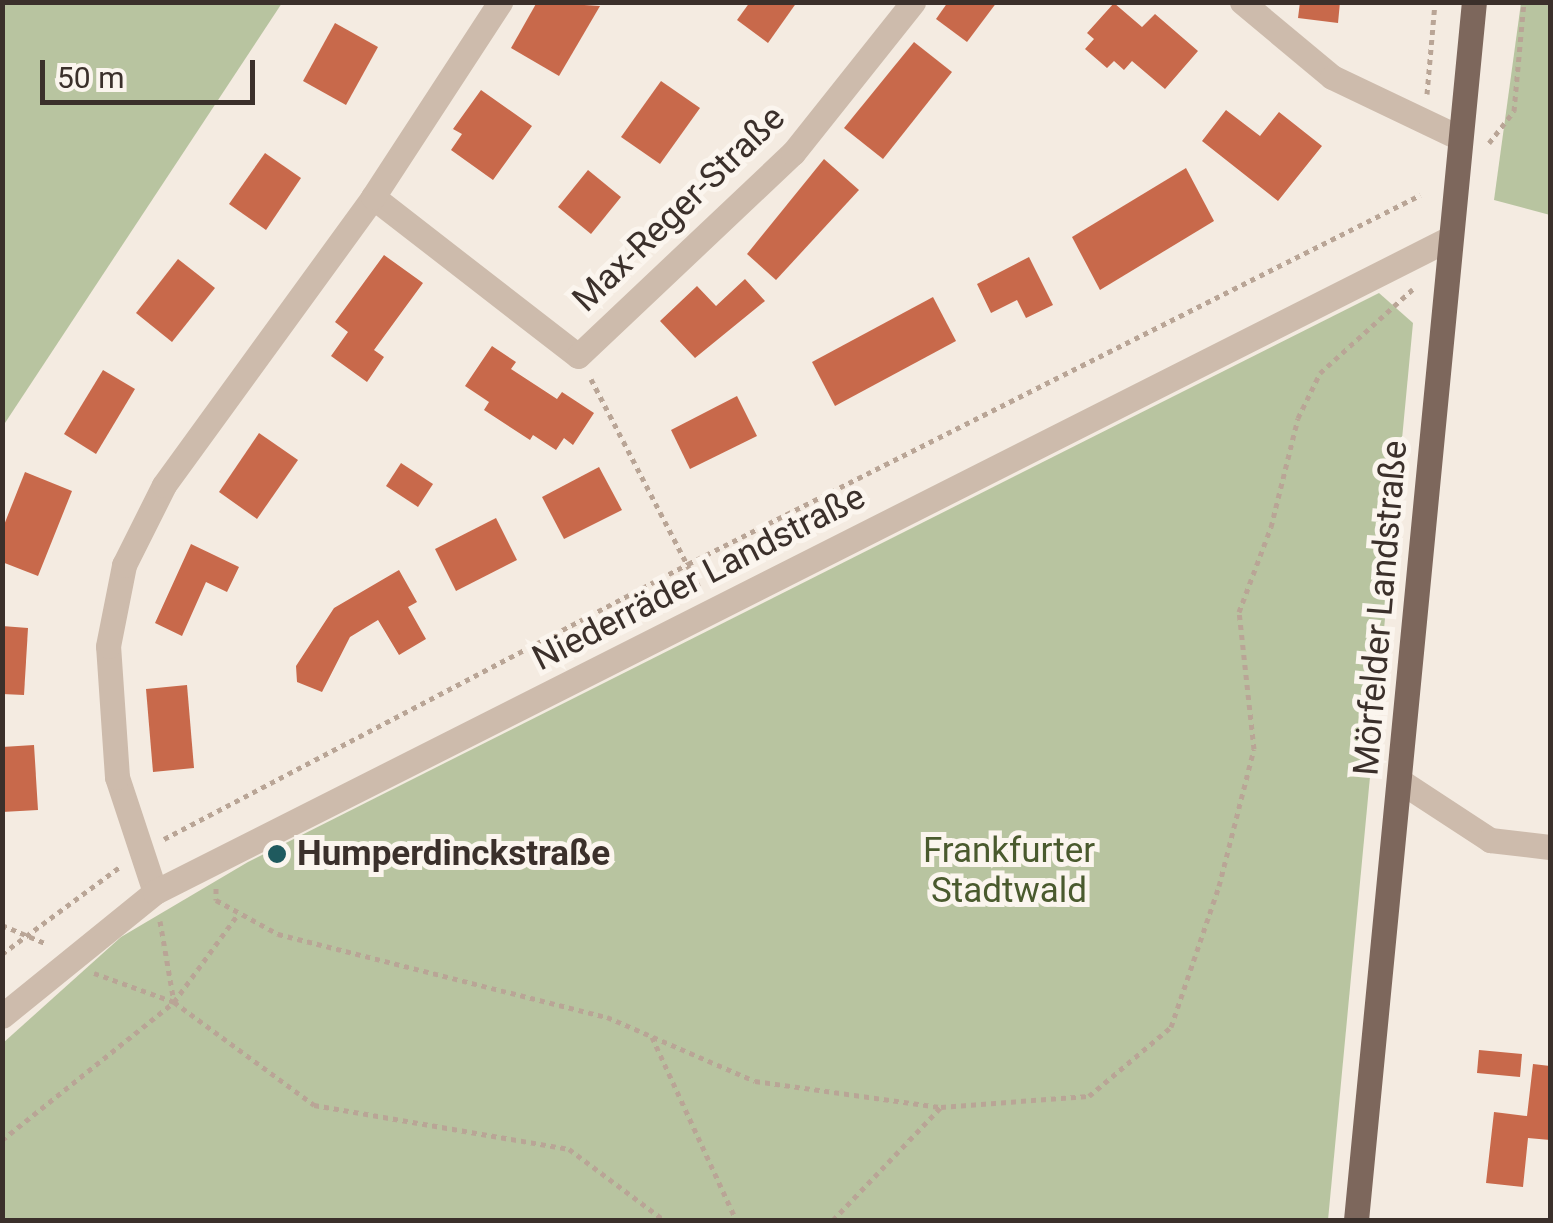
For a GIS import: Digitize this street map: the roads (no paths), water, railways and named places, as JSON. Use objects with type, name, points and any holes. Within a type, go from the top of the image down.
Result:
[{"type":"main road","name":"Mörfelder Landstraße","points":[[1356,1220],[1474,2]]},
{"type":"street","points":[[155,892],[117,777],[108,646],[124,565],[164,485],[373,197],[500,2]]},
{"type":"street","name":"Max-Reger-Straße","points":[[373,197],[578,356],[793,153],[913,2]]},
{"type":"street","points":[[1242,2],[1332,78],[1460,138]]},
{"type":"street","name":"Niederräder Landstraße","points":[[2,1016],[155,892],[1450,238]]},
{"type":"street","points":[[1400,782],[1490,840],[1550,847]]},
{"type":"place","name":"Humperdinckstraße","points":[[277,854]]},
{"type":"park label","name":"Frankfurter Stadtwald","points":[[1009,871]]}]
